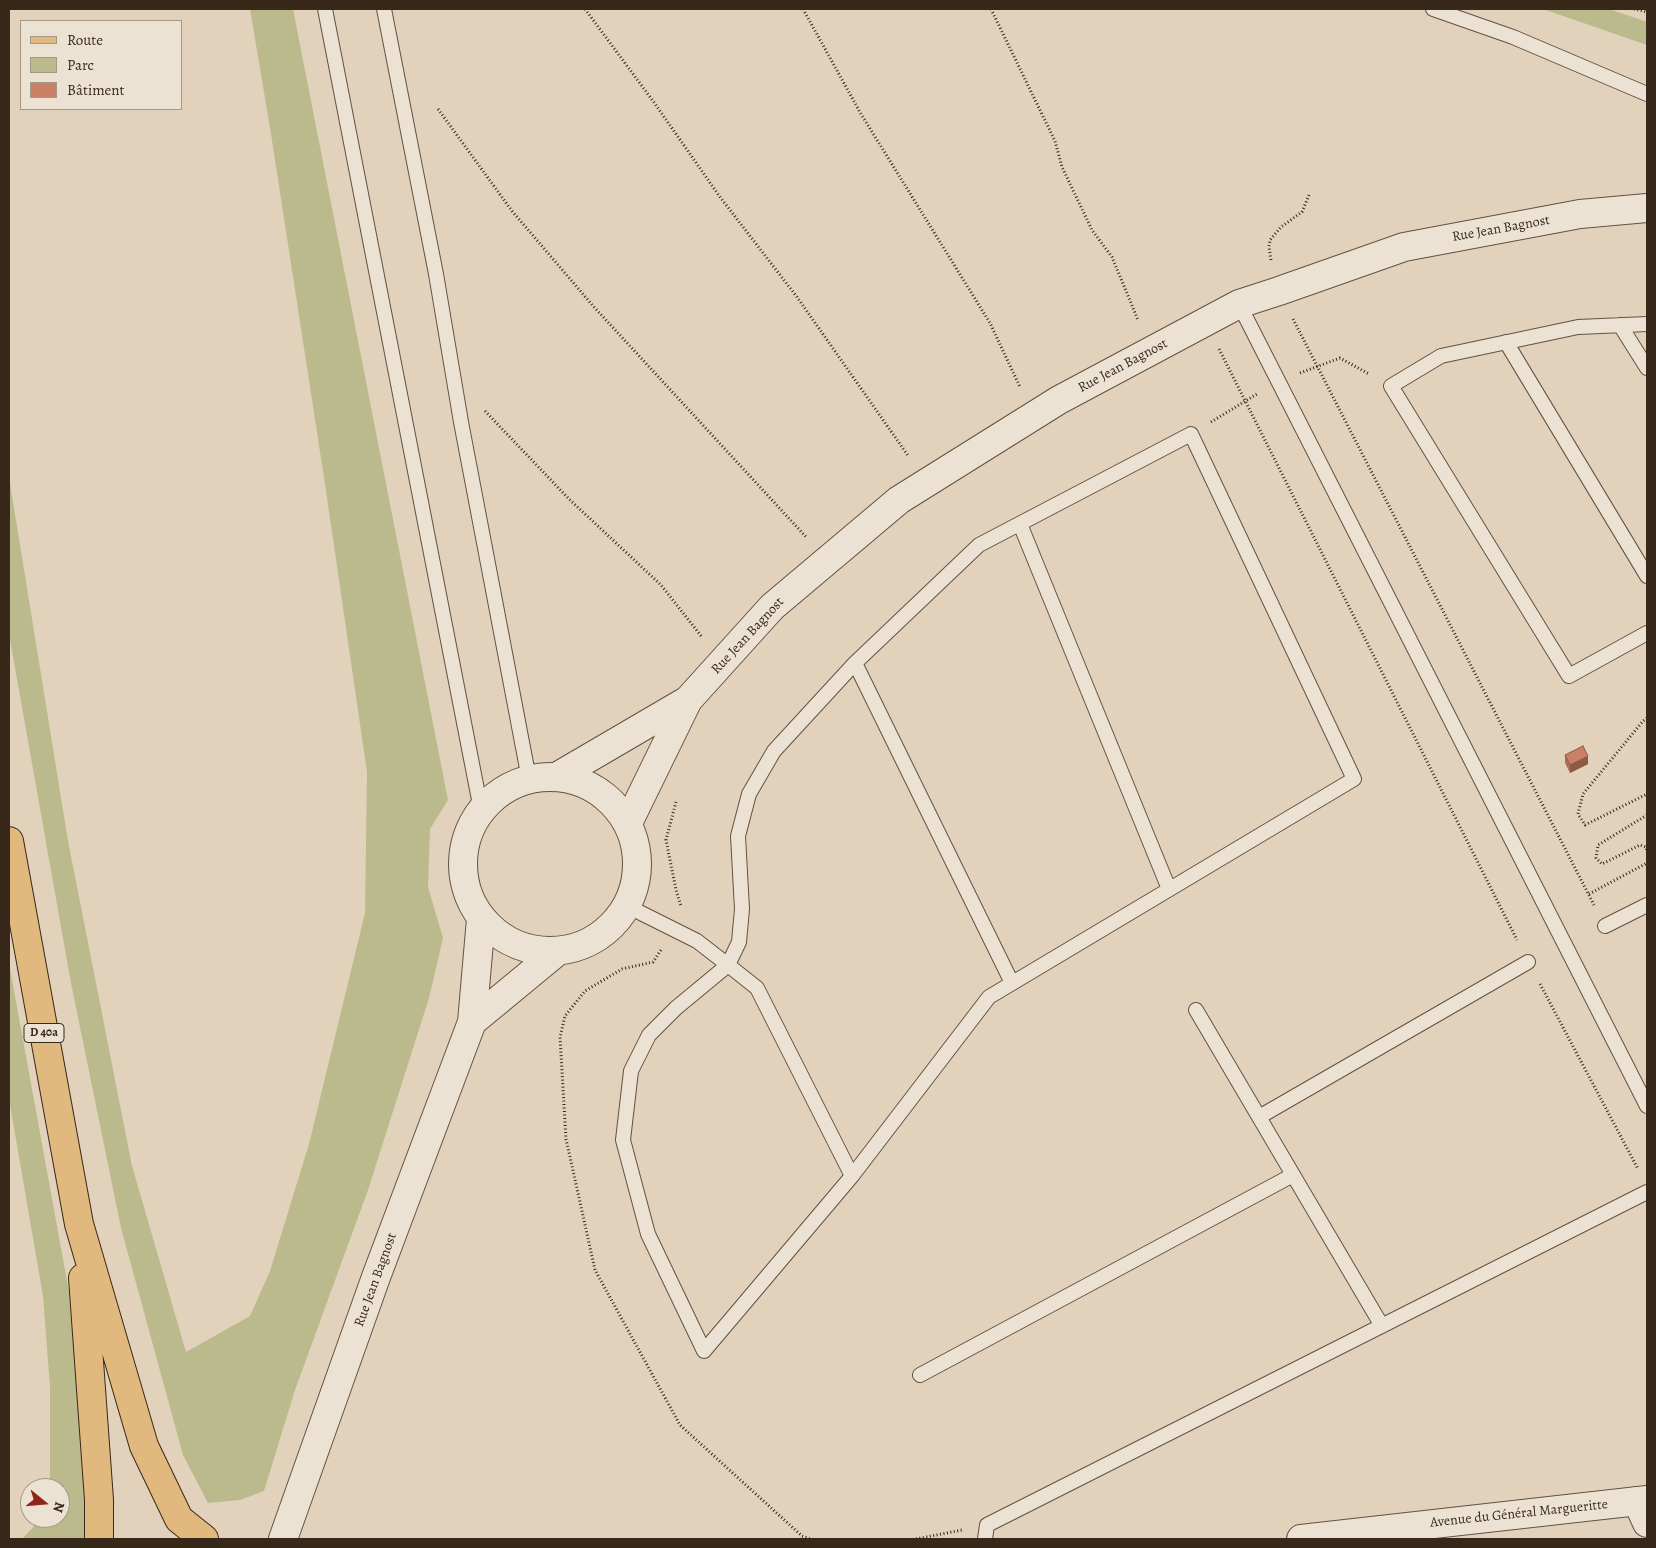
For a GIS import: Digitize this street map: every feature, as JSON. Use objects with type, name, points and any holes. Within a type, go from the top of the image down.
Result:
[{"type":"main road","name":"D 40a","points":[[9,841],[80,1224],[144,1446],[179,1519],[204,1539]]},
{"type":"main road","name":"D 40a","points":[[80,1224],[99,1500],[99,1539]]},
{"type":"street","name":"Rue Jean Bagnost","points":[[628,823],[688,700],[772,608],[899,500],[1059,400],[1239,304],[1404,247],[1580,214],[1647,208]]},
{"type":"street","name":"Rue Jean Bagnost","points":[[558,776],[688,700]]},
{"type":"street","name":"Rue Jean Bagnost","points":[[558,776],[586,783],[610,800],[628,823],[637,850],[637,879],[627,906],[610,929],[585,944],[558,951],[529,949],[503,938],[481,919],[467,893],[462,864],[467,836],[481,810],[502,790],[529,778],[558,776]]},
{"type":"street","name":"Rue Jean Bagnost","points":[[283,1539],[376,1277],[472,1022],[481,919]]},
{"type":"street","name":"Rue Jean Bagnost","points":[[472,1022],[558,951]]},
{"type":"street","name":"Avenue du Général Margueritte","points":[[1301,1539],[1644,1508]]},
{"type":"lane","points":[[325,9],[481,810]]},
{"type":"lane","points":[[384,9],[436,274],[463,432],[529,778]]},
{"type":"lane","points":[[1433,9],[1513,37],[1647,94]]},
{"type":"lane","points":[[1239,304],[1647,1106]]},
{"type":"lane","points":[[1647,324],[1578,327],[1441,356],[1391,386],[1569,676],[1647,634]]},
{"type":"lane","points":[[1620,325],[1647,368]]},
{"type":"lane","points":[[1506,342],[1647,576]]},
{"type":"lane","points":[[1191,434],[1354,779],[989,997],[852,1176],[704,1351],[648,1234],[623,1140],[631,1071],[649,1035],[676,1008],[728,965],[739,942],[742,909],[738,836],[749,794],[774,750],[856,663],[979,545],[1020,524],[1191,434]]},
{"type":"lane","points":[[1020,524],[1170,889]]},
{"type":"lane","points":[[856,663],[1012,983]]},
{"type":"lane","points":[[1605,926],[1647,905]]},
{"type":"lane","points":[[627,906],[697,941],[757,988],[852,1176]]},
{"type":"lane","points":[[1259,1117],[1528,962]]},
{"type":"lane","points":[[1196,1010],[1382,1326]]},
{"type":"lane","points":[[920,1375],[1293,1175]]},
{"type":"lane","points":[[986,1532],[1382,1326],[1647,1192]]},
{"type":"path","points":[[585,9],[720,197],[797,297],[910,460]]},
{"type":"path","points":[[803,9],[860,114],[990,323],[1020,387]]},
{"type":"path","points":[[991,9],[1055,141],[1062,167],[1092,230],[1112,257],[1138,320]]},
{"type":"path","points":[[1634,9],[1647,12]]},
{"type":"path","points":[[438,108],[512,211],[587,300],[808,539]]},
{"type":"path","points":[[1265,264],[1272,259],[1269,247],[1270,240],[1281,227],[1302,212],[1310,195]]},
{"type":"path","points":[[480,406],[569,499],[661,585],[702,637]]},
{"type":"path","points":[[1647,718],[1583,794],[1578,814],[1585,825],[1647,794]]},
{"type":"path","points":[[1647,815],[1598,845],[1596,858],[1602,864],[1640,845],[1646,847],[1647,851]]},
{"type":"path","points":[[1589,894],[1647,863]]},
{"type":"path","points":[[1528,962],[1638,1170]]},
{"type":"path","points":[[916,1539],[986,1532]]},
{"type":"green space","points":[[250,9],[293,9],[448,800],[430,829],[428,887],[443,938],[429,998],[368,1190],[295,1390],[264,1491],[240,1500],[208,1503],[183,1455],[121,1228],[71,983],[9,634],[9,477],[68,841],[132,1166],[186,1352],[250,1316],[270,1271],[309,1144],[365,913],[367,772],[325,484]]},
{"type":"green space","points":[[1543,9],[1609,9],[1647,22],[1647,45]]},
{"type":"green space","points":[[9,963],[69,1292],[89,1539],[22,1539],[32,1528],[70,1528],[70,1478],[50,1478],[50,1387],[43,1296],[9,1099]]},
{"type":"building","points":[[1583,746],[1588,756],[1570,765],[1565,755]]}]
